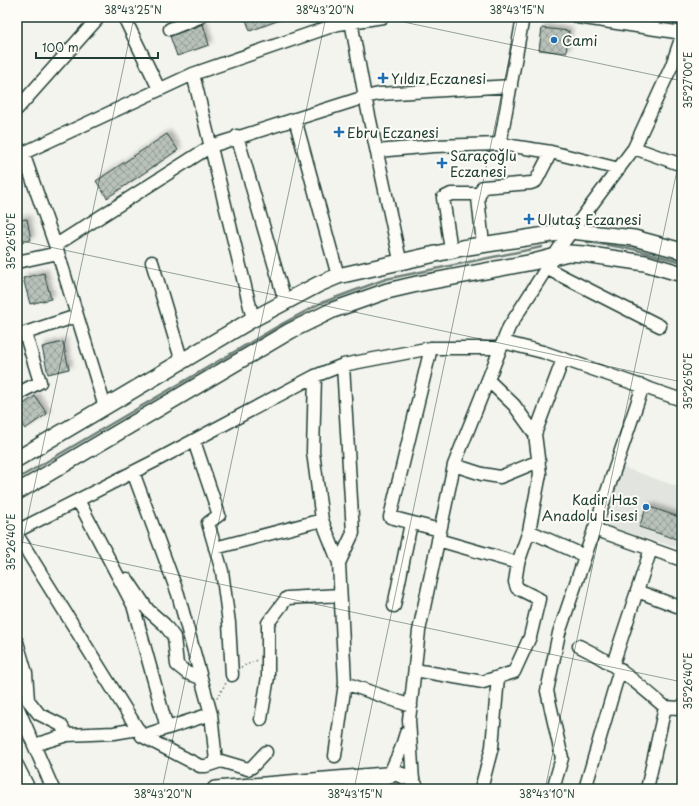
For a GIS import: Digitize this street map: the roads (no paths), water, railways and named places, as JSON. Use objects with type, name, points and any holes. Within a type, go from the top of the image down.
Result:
[{"type":"main road","points":[[17,458],[285,301],[338,276],[400,260],[451,250],[571,231],[634,238],[681,250]]},
{"type":"main road","points":[[17,492],[265,345],[327,313],[369,297],[402,287],[550,262],[568,253],[645,263],[682,274]]},
{"type":"main road","points":[[215,789],[400,773],[416,786]]},
{"type":"main road","points":[[375,789],[378,782],[388,774]]},
{"type":"street","points":[[17,110],[99,17]]},
{"type":"street","points":[[124,17],[159,89]]},
{"type":"street","points":[[170,29],[200,17]]},
{"type":"street","points":[[105,407],[57,249],[20,154],[193,74],[334,20],[351,21],[383,17]]},
{"type":"street","points":[[500,144],[523,17]]},
{"type":"street","points":[[578,17],[682,33]]},
{"type":"street","points":[[351,21],[365,96],[400,260]]},
{"type":"street","points":[[388,774],[401,749],[409,720],[419,631],[454,466],[509,327],[571,231],[634,148],[672,65],[682,36]]},
{"type":"street","points":[[193,74],[254,319]]},
{"type":"street","points":[[17,262],[57,249],[210,146],[237,136],[365,96],[395,92],[511,86]]},
{"type":"street","points":[[295,119],[338,276]]},
{"type":"street","points":[[237,136],[285,301]]},
{"type":"street","points":[[377,151],[434,146],[500,144],[551,152],[619,169]]},
{"type":"street","points":[[634,148],[682,165]]},
{"type":"street","points":[[483,244],[479,194],[483,186],[532,183],[536,181],[551,152]]},
{"type":"street","points":[[451,250],[443,198],[451,194],[479,194]]},
{"type":"street","points":[[152,262],[182,362]]},
{"type":"street","points":[[550,262],[660,326]]},
{"type":"street","points":[[17,394],[40,382],[25,333],[77,316]]},
{"type":"street","points":[[17,531],[194,441],[315,376],[343,365],[431,348],[502,345],[563,359],[682,400]]},
{"type":"street","points":[[431,348],[390,517],[411,523],[439,535],[518,563]]},
{"type":"street","points":[[415,670],[483,682],[514,672],[530,637],[539,599],[517,588],[515,582],[518,563],[529,531],[540,474],[535,434],[563,359]]},
{"type":"street","points":[[339,562],[353,533],[343,365]]},
{"type":"street","points":[[315,376],[313,452],[322,520],[339,562],[345,682],[335,756]]},
{"type":"street","points":[[488,380],[514,405],[535,434]]},
{"type":"street","points":[[553,789],[562,758],[547,691],[559,633],[643,386]]},
{"type":"street","points":[[194,441],[219,515],[208,523],[222,571],[227,608],[232,675]]},
{"type":"street","points":[[454,466],[482,474],[500,477],[538,461]]},
{"type":"street","points":[[133,472],[178,594],[211,714],[216,762]]},
{"type":"street","points":[[78,500],[132,605],[167,728]]},
{"type":"street","points":[[215,548],[322,520]]},
{"type":"street","points":[[394,606],[411,523]]},
{"type":"street","points":[[594,529],[682,560]]},
{"type":"street","points":[[529,531],[585,556]]},
{"type":"street","points":[[17,535],[140,733],[194,764],[206,766],[216,762],[225,762],[244,769],[252,767],[266,752]]},
{"type":"street","points":[[585,789],[637,591],[651,549]]},
{"type":"street","points":[[114,568],[122,571],[148,610],[164,624],[174,638],[177,665],[187,673],[201,678]]},
{"type":"street","points":[[637,591],[682,608]]},
{"type":"street","points":[[261,718],[268,677],[268,623],[287,598],[340,595]]},
{"type":"street","points":[[17,642],[26,672],[28,700],[39,714],[62,725],[68,735]]},
{"type":"street","points":[[579,646],[617,666],[665,707],[679,708],[682,706]]},
{"type":"street","points":[[481,789],[492,747],[498,677]]},
{"type":"street","points":[[345,682],[411,706]]},
{"type":"street","points":[[17,706],[53,789]]},
{"type":"street","points":[[646,789],[665,707]]},
{"type":"street","points":[[34,745],[68,735],[140,733],[167,728],[211,714]]},
{"type":"street","points":[[409,720],[416,786]]},
{"type":"street","points":[[17,765],[29,789]]},
{"type":"waterway","points":[[587,242],[633,249],[682,262]]},
{"type":"waterway","points":[[17,479],[280,325],[321,303],[386,279],[542,247]]},
{"type":"place","name":"Cami","points":[[554,40]]},
{"type":"place","name":"Yıldız Eczanesi","points":[[383,78]]},
{"type":"place","name":"Ebru Eczanesi","points":[[339,132]]},
{"type":"place","name":"Saraçoğlu Eczanesi","points":[[442,163]]},
{"type":"place","name":"Ulutaş Eczanesi","points":[[529,219]]},
{"type":"place","name":"Kadir Has Anadolu Lisesi","points":[[646,507]]}]
